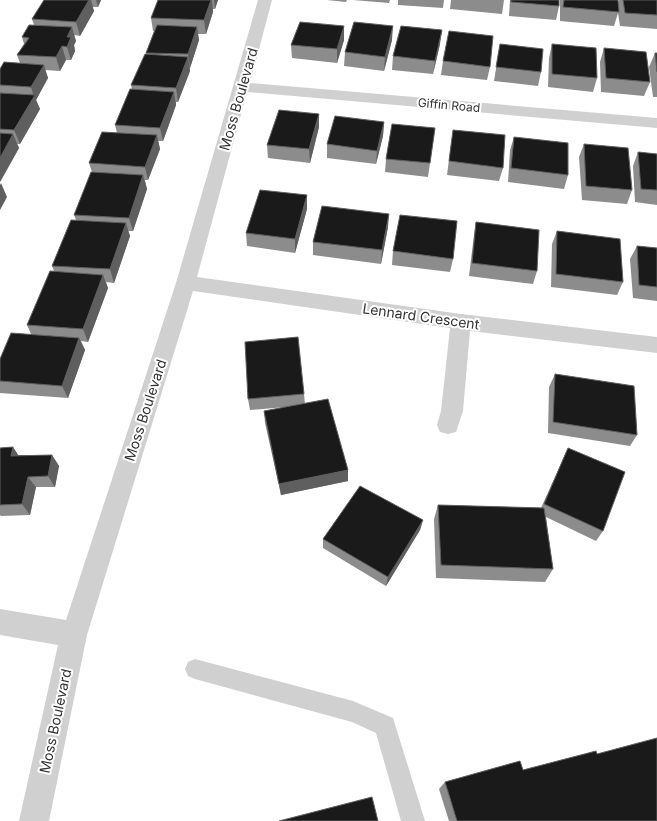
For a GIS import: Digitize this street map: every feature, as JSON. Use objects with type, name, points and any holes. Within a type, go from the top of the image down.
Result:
[{"type":"street","name":"Moss Boulevard","points":[[34,821],[74,635],[186,283],[242,87],[265,0]]},
{"type":"street","name":"Giffin Road","points":[[242,87],[657,123]]},
{"type":"street","name":"Lennard Crescent","points":[[186,283],[461,322],[657,345]]},
{"type":"street","points":[[448,425],[452,411],[461,322]]},
{"type":"street","points":[[0,622],[74,635]]},
{"type":"lane","points":[[195,669],[353,712],[385,726],[414,821]]},
{"type":"building","points":[[44,0],[89,0],[76,22],[32,19]]},
{"type":"building","points":[[158,0],[211,0],[204,20],[151,18]]},
{"type":"building","points":[[511,0],[559,0],[559,6],[511,2]]},
{"type":"building","points":[[564,0],[618,0],[619,12],[563,7]]},
{"type":"building","points":[[623,0],[657,0],[657,15],[625,13]]},
{"type":"building","points":[[300,22],[344,26],[337,49],[291,45]]},
{"type":"building","points":[[354,22],[393,26],[385,57],[345,52]]},
{"type":"building","points":[[29,25],[72,27],[67,37],[71,37],[67,47],[62,46],[56,57],[17,55],[29,38],[22,37]]},
{"type":"building","points":[[157,25],[197,27],[188,54],[146,53]]},
{"type":"building","points":[[401,26],[442,30],[435,61],[393,56]]},
{"type":"building","points":[[449,31],[493,36],[490,67],[443,61]]},
{"type":"building","points":[[500,44],[543,49],[541,72],[496,67]]},
{"type":"building","points":[[552,44],[596,48],[597,78],[552,74]]},
{"type":"building","points":[[604,48],[646,52],[650,82],[606,78]]},
{"type":"building","points":[[655,53],[657,53],[657,72]]},
{"type":"building","points":[[145,54],[188,57],[176,88],[131,85]]},
{"type":"building","points":[[4,62],[44,65],[31,87],[0,85],[0,69]]},
{"type":"building","points":[[130,89],[174,92],[160,128],[115,125]]},
{"type":"building","points":[[0,93],[35,95],[14,130],[0,129]]},
{"type":"building","points":[[279,110],[319,114],[309,149],[267,145]]},
{"type":"building","points":[[335,116],[384,122],[377,151],[327,144]]},
{"type":"building","points":[[392,124],[435,128],[430,163],[386,159]]},
{"type":"building","points":[[453,130],[505,135],[503,168],[449,161]]},
{"type":"building","points":[[102,132],[157,135],[145,167],[89,163]]},
{"type":"building","points":[[0,133],[13,134],[0,158]]},
{"type":"building","points":[[514,137],[568,143],[568,175],[511,168]]},
{"type":"building","points":[[584,144],[628,148],[632,190],[586,186]]},
{"type":"building","points":[[638,152],[657,154],[657,190],[641,189]]},
{"type":"building","points":[[91,172],[143,175],[129,218],[74,215]]},
{"type":"building","points":[[260,190],[307,195],[295,239],[246,233]]},
{"type":"building","points":[[322,206],[389,214],[382,250],[313,242]]},
{"type":"building","points":[[400,215],[457,221],[453,259],[393,251]]},
{"type":"building","points":[[71,220],[126,223],[110,269],[52,266]]},
{"type":"building","points":[[476,222],[539,230],[537,271],[472,263]]},
{"type":"building","points":[[557,231],[620,239],[623,282],[556,274]]},
{"type":"building","points":[[637,246],[657,248],[657,287],[639,285]]},
{"type":"building","points":[[50,271],[103,275],[83,329],[27,325]]},
{"type":"building","points":[[11,333],[79,338],[62,386],[0,381],[0,359]]},
{"type":"building","points":[[298,337],[304,394],[248,399],[245,342]]},
{"type":"building","points":[[555,374],[634,386],[637,435],[553,422]]},
{"type":"building","points":[[328,399],[348,470],[279,484],[264,411]]},
{"type":"building","points":[[13,447],[11,456],[52,455],[48,476],[28,477],[22,504],[0,505],[0,448]]},
{"type":"building","points":[[568,448],[625,472],[603,531],[544,504]]},
{"type":"building","points":[[360,486],[423,520],[388,577],[323,539]]},
{"type":"building","points":[[438,505],[544,508],[553,569],[441,565]]},
{"type":"building","points":[[657,738],[657,821],[457,821],[445,782],[520,761],[523,770],[596,751],[597,754]]},
{"type":"building","points":[[372,797],[378,821],[279,821]]}]
